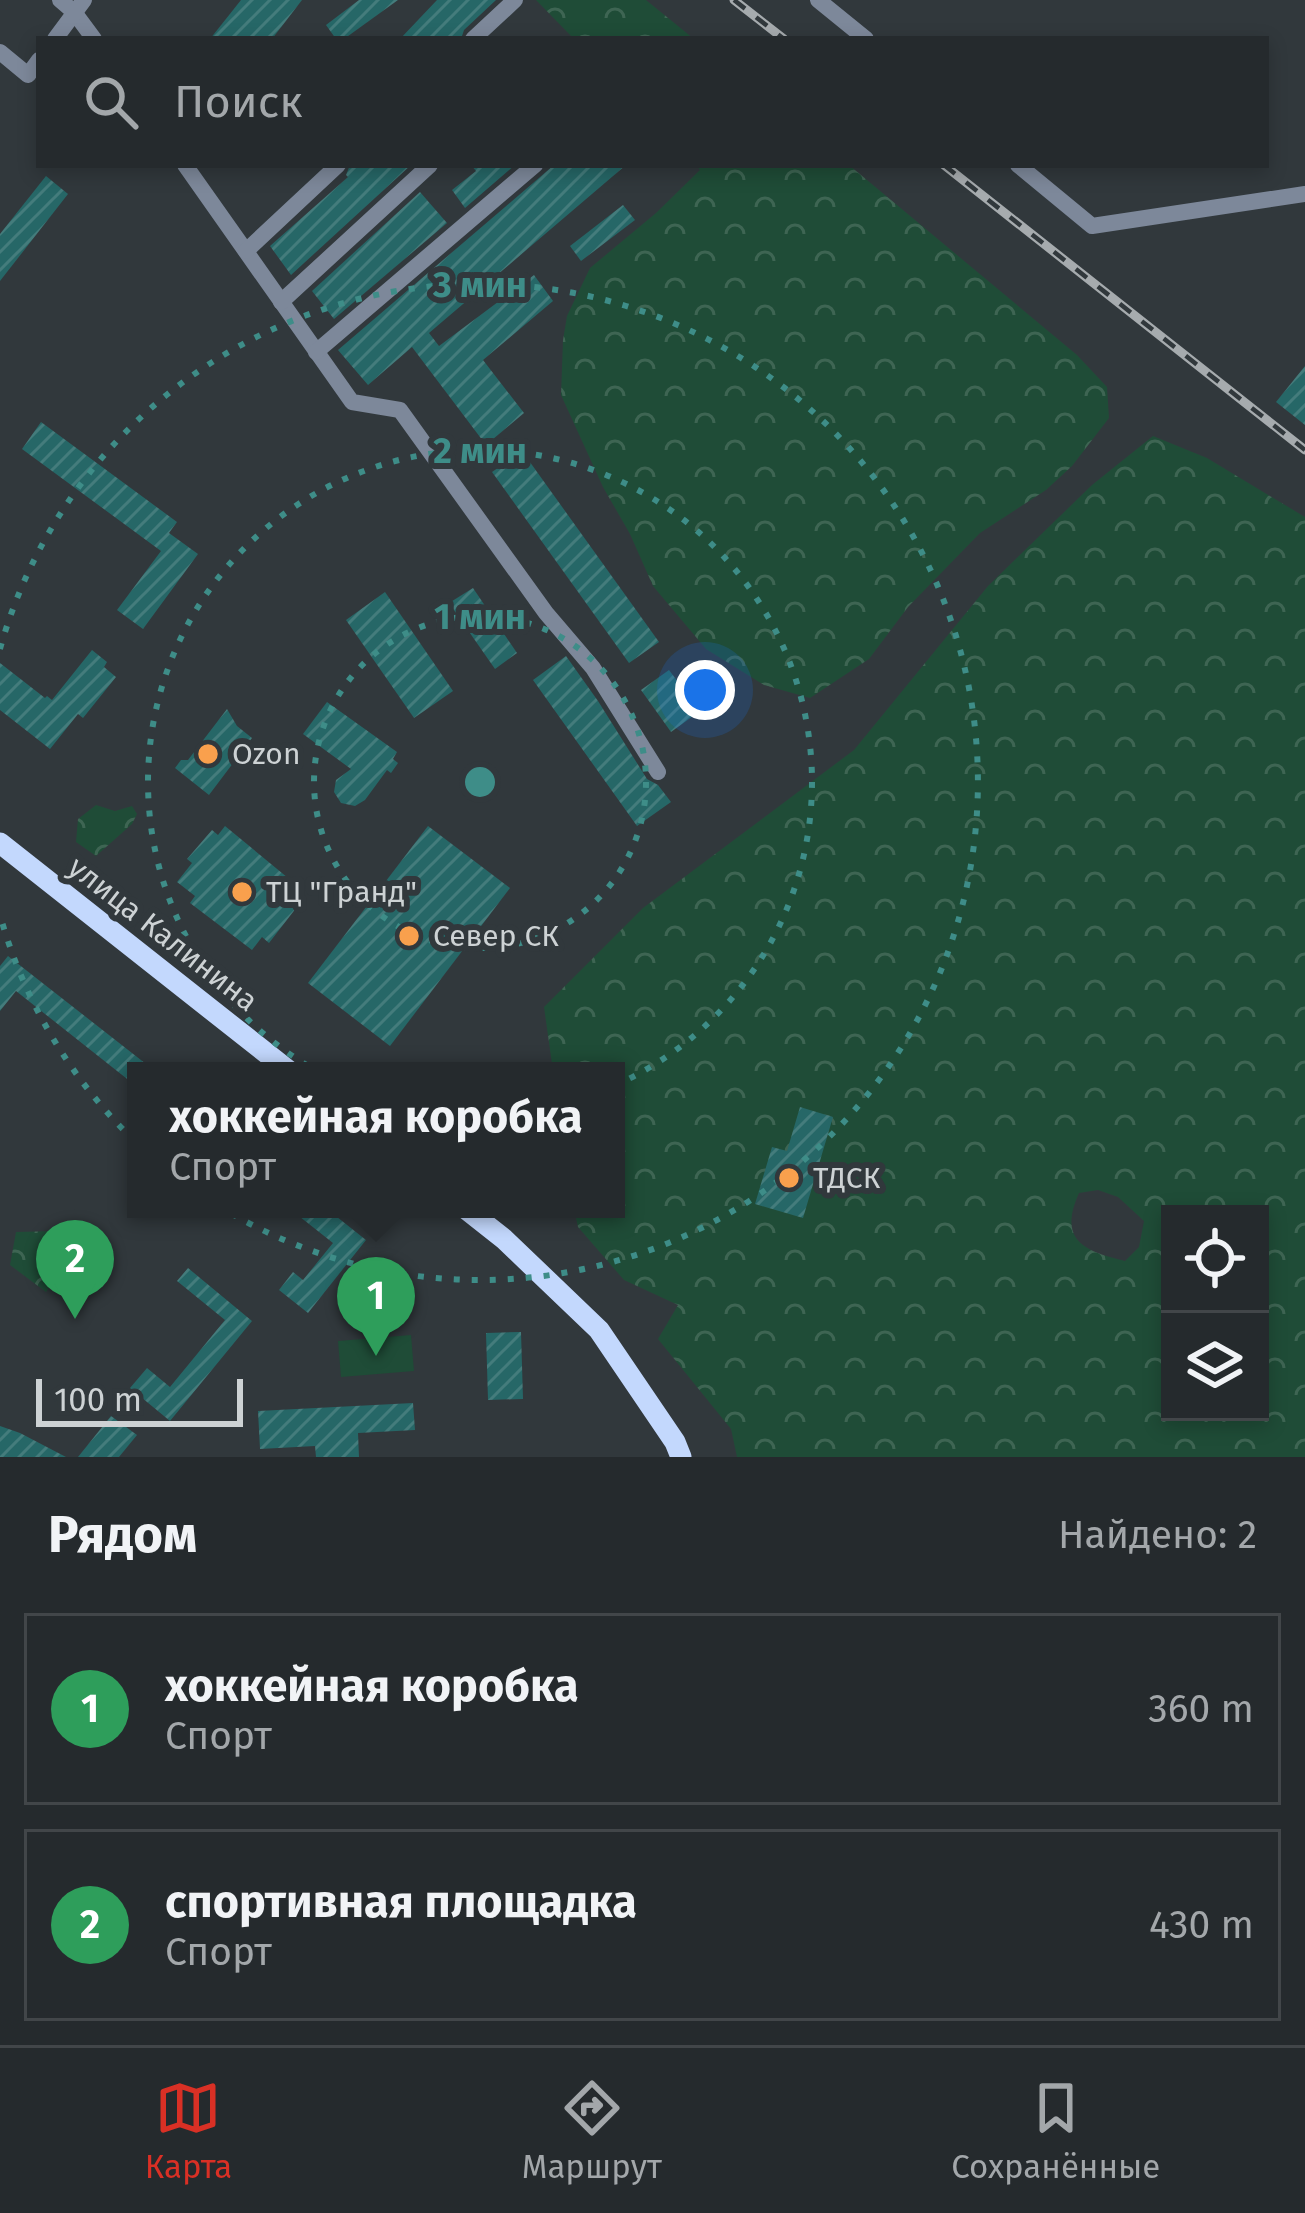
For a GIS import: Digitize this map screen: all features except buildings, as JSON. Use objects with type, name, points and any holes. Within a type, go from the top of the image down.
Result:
[{"type":"main road","name":"улица Калинина","points":[[0,843],[279,1062]]},
{"type":"main road","points":[[477,1218],[599,1330],[681,1457]]},
{"type":"street","points":[[476,36],[515,0]]},
{"type":"street","points":[[818,0],[862,36]]},
{"type":"street","points":[[57,36],[73,4]]},
{"type":"street","points":[[73,4],[92,36]]},
{"type":"street","points":[[0,52],[28,75],[36,64]]},
{"type":"street","points":[[186,168],[352,402],[400,410],[546,613],[592,668],[658,772]]},
{"type":"street","points":[[245,251],[335,168]]},
{"type":"street","points":[[281,302],[427,168]]},
{"type":"street","points":[[316,352],[531,168]]},
{"type":"street","points":[[1022,168],[1092,226],[1305,194]]},
{"type":"green space","points":[[536,0],[646,0],[690,36],[571,36]]},
{"type":"green space","points":[[853,168],[1077,355],[1107,387],[1109,418],[1072,466],[1046,490],[980,533],[908,607],[869,659],[810,698],[764,685],[706,649],[653,586],[561,395],[567,316],[590,268],[700,170]]},
{"type":"green space","points":[[1153,436],[1207,458],[1305,517],[1305,1457],[737,1457],[731,1429],[658,1339],[678,1305],[624,1280],[578,1227],[576,1218],[625,1218],[625,1062],[552,1062],[544,1007],[643,908],[854,750],[988,586],[1092,485]],"holes":[[[1098,1190],[1118,1197],[1144,1221],[1139,1247],[1125,1261],[1086,1247],[1073,1233],[1071,1222],[1079,1193]]]},
{"type":"green space","points":[[96,805],[115,811],[132,806],[137,814],[96,856],[76,842],[78,819]]},
{"type":"green space","points":[[56,1231],[68,1262],[46,1292],[10,1265],[16,1232]]},
{"type":"green space","points":[[411,1335],[414,1371],[341,1377],[338,1341]]},
{"type":"railway","points":[[734,0],[780,36]]},
{"type":"railway","points":[[948,168],[1305,450]]},
{"type":"place","name":"Ozon","points":[[208,754]]},
{"type":"place","name":"ТЦ \"Гранд\"","points":[[242,892]]},
{"type":"place","name":"Север СК","points":[[409,936]]},
{"type":"place","name":"ТДСК","points":[[789,1178]]},
{"type":"place","name":"спортивная площадка","points":[[75,1319]]},
{"type":"place","name":"хоккейная коробка","points":[[376,1356]]}]
